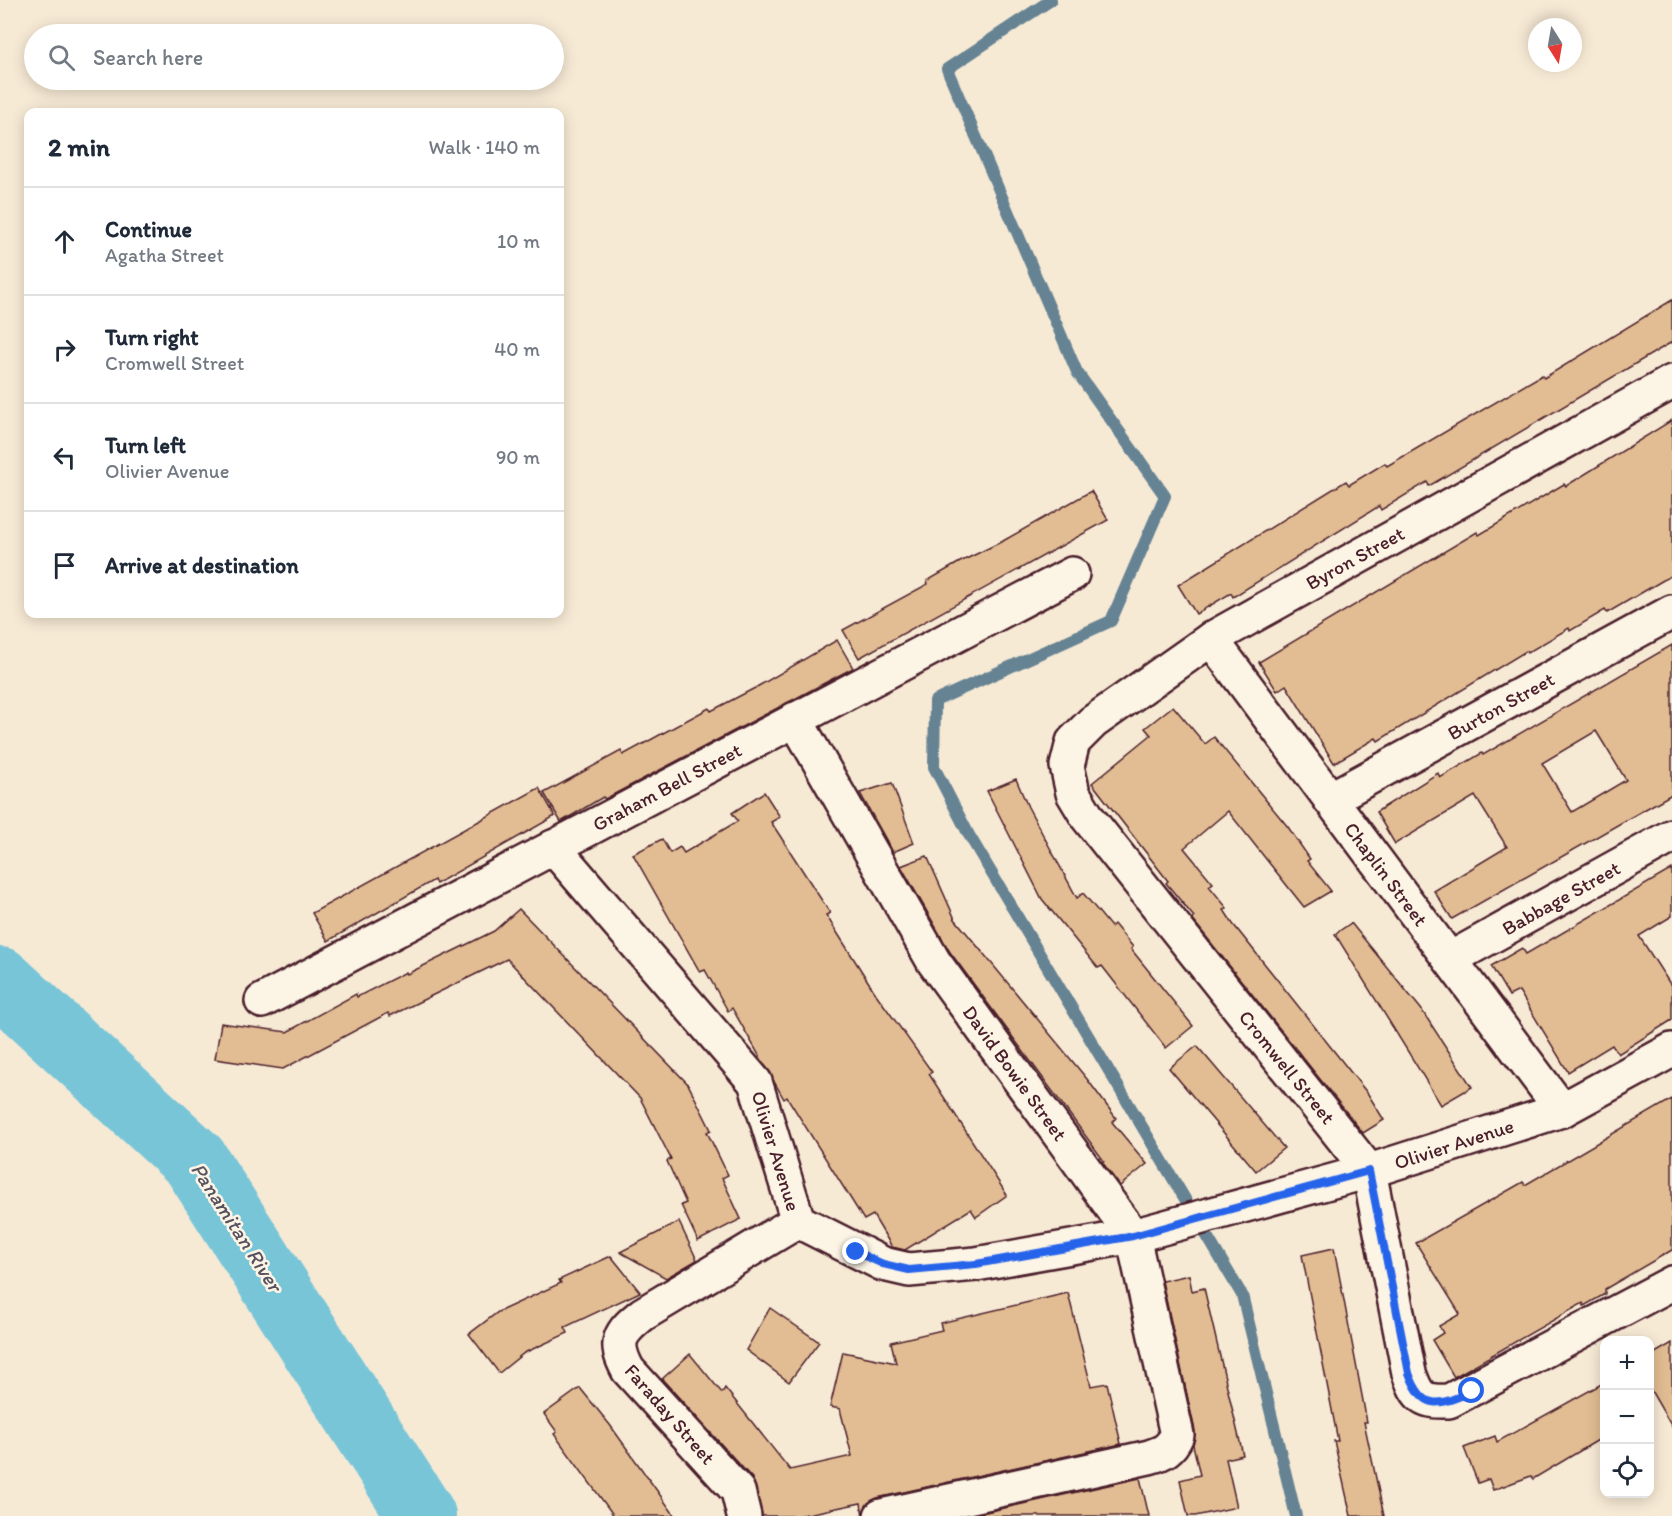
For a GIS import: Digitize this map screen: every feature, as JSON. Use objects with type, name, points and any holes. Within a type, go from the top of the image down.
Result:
[{"type":"street","name":"Byron Street","points":[[1067,766],[1073,742],[1093,722],[1211,639],[1672,382]]},
{"type":"street","name":"Graham Bell Street","points":[[262,1001],[1072,574]]},
{"type":"street","name":"Burton Street","points":[[1330,800],[1672,612]]},
{"type":"street","name":"Chaplin Street","points":[[1211,639],[1562,1110]]},
{"type":"street","name":"David Bowie Street","points":[[795,719],[934,962],[1133,1236],[1177,1435],[1172,1446],[1163,1453],[1149,1457],[881,1516]]},
{"type":"street","name":"Cromwell Street","points":[[1067,766],[1073,794],[1088,818],[1369,1171],[1409,1373],[1416,1393],[1430,1402],[1449,1401],[1472,1391],[1672,1283]]},
{"type":"street","name":"Babbage Street","points":[[1450,959],[1672,836]]},
{"type":"street","name":"Olivier Avenue","points":[[553,848],[755,1082],[798,1221],[874,1260],[909,1270],[976,1264],[1133,1236],[1311,1188],[1562,1110],[1672,1050]]},
{"type":"street","name":"Faraday Street","points":[[744,1516],[738,1491],[628,1370],[619,1353],[620,1339],[628,1326],[644,1314],[798,1221]]},
{"type":"building","points":[[1672,300],[1672,342],[1429,486],[1427,482],[1381,510],[1379,506],[1233,597],[1231,593],[1196,614],[1178,585],[1346,481],[1349,485],[1385,463],[1387,466],[1542,375],[1544,378]]},
{"type":"building","points":[[1672,420],[1672,575],[1607,613],[1605,610],[1570,631],[1569,628],[1527,653],[1526,651],[1378,741],[1376,738],[1334,763],[1286,685],[1277,691],[1259,662],[1477,532],[1479,535],[1564,484],[1566,486]]},
{"type":"building","points":[[1091,491],[1108,520],[859,658],[843,630],[928,584],[927,581],[960,562],[1003,541]]},
{"type":"building","points":[[837,640],[853,668],[605,799],[603,797],[561,822],[544,793],[621,751],[623,755],[709,708],[711,711]]},
{"type":"building","points":[[1672,645],[1672,794],[1452,919],[1434,891],[1507,847],[1475,796],[1395,844],[1376,812],[1438,773],[1440,778],[1482,753],[1483,755]],"holes":[[[1596,731],[1626,780],[1572,812],[1542,763]]]},
{"type":"building","points":[[1173,706],[1205,744],[1214,737],[1288,827],[1310,859],[1307,861],[1331,891],[1304,907],[1228,811],[1184,848],[1213,883],[1209,886],[1227,908],[1224,910],[1233,924],[1368,1094],[1384,1120],[1363,1133],[1192,919],[1194,917],[1166,883],[1168,881],[1092,783],[1151,735],[1145,728]]},
{"type":"building","points":[[1016,779],[1028,807],[1077,898],[1083,893],[1111,927],[1114,924],[1133,947],[1131,949],[1193,1026],[1166,1048],[1102,966],[1098,968],[1042,899],[987,791]]},
{"type":"building","points":[[892,783],[914,843],[893,852],[860,793]]},
{"type":"building","points":[[539,788],[555,816],[436,884],[434,880],[328,941],[312,913]]},
{"type":"building","points":[[764,792],[780,817],[771,822],[830,913],[826,915],[876,994],[932,1072],[929,1074],[1007,1195],[976,1217],[971,1209],[905,1250],[892,1247],[873,1215],[864,1220],[787,1097],[784,1099],[732,1008],[728,1011],[705,970],[700,972],[633,854],[662,839],[670,853],[680,847],[684,853],[738,821],[732,813]]},
{"type":"building","points":[[927,856],[955,919],[1087,1079],[1116,1118],[1112,1122],[1147,1164],[1120,1186],[950,952],[901,866]]},
{"type":"building","points":[[1672,869],[1672,916],[1639,936],[1672,987],[1672,1020],[1618,1054],[1612,1045],[1568,1072],[1519,991],[1509,996],[1491,966],[1522,948],[1526,954]]},
{"type":"building","points":[[519,909],[688,1084],[711,1130],[707,1132],[728,1175],[722,1178],[741,1219],[698,1241],[681,1205],[686,1203],[667,1161],[671,1159],[640,1098],[507,959],[390,1016],[388,1013],[283,1069],[215,1059],[221,1023],[287,1032],[356,994],[357,997],[494,931]]},
{"type":"building","points":[[1351,923],[1421,1009],[1472,1087],[1441,1105],[1335,934]]},
{"type":"building","points":[[1197,1046],[1284,1148],[1256,1171],[1169,1068]]},
{"type":"building","points":[[1672,1099],[1672,1250],[1605,1289],[1605,1294],[1584,1306],[1583,1303],[1454,1377],[1432,1340],[1443,1333],[1439,1326],[1460,1314],[1416,1243],[1523,1182],[1525,1185]]},
{"type":"building","points":[[679,1222],[697,1260],[666,1278],[620,1252]]},
{"type":"building","points":[[1334,1248],[1367,1422],[1364,1422],[1384,1516],[1351,1516],[1334,1441],[1338,1441],[1302,1255]]},
{"type":"building","points":[[611,1256],[640,1292],[565,1327],[568,1333],[524,1353],[499,1373],[469,1334],[498,1312],[561,1283],[559,1280]]},
{"type":"building","points":[[1189,1275],[1192,1291],[1204,1288],[1243,1455],[1226,1459],[1237,1507],[1195,1516],[1188,1516],[1180,1480],[1200,1475],[1193,1445],[1195,1431],[1162,1281]]},
{"type":"building","points":[[1068,1293],[1091,1386],[1107,1383],[1121,1444],[877,1498],[868,1503],[863,1516],[861,1503],[798,1516],[762,1516],[752,1478],[662,1379],[690,1354],[722,1393],[725,1388],[790,1470],[852,1456],[840,1409],[830,1407],[843,1352],[896,1363],[891,1342],[942,1330],[940,1323]]},
{"type":"building","points":[[770,1308],[819,1342],[789,1382],[746,1350]]},
{"type":"building","points":[[1672,1343],[1672,1427],[1654,1396],[1654,1354]]},
{"type":"building","points":[[1600,1385],[1600,1439],[1533,1479],[1531,1476],[1493,1490],[1489,1479],[1478,1483],[1464,1448],[1495,1436],[1497,1442]]},
{"type":"building","points":[[580,1388],[610,1425],[675,1516],[614,1516],[554,1434],[557,1432],[544,1414]]},
{"type":"building","points":[[1140,1478],[1149,1516],[968,1516]]},
{"type":"waterway","points":[[1051,0],[947,69],[1077,372],[1165,496],[1111,621],[935,701],[934,767],[969,835],[1242,1295],[1296,1516]]},
{"type":"waterway","name":"Panamitan River","points":[[0,981],[195,1161],[422,1516]]},
{"type":"route","points":[[856,1252],[883,1264],[909,1270],[976,1264],[1133,1236],[1369,1171],[1409,1373],[1416,1393],[1430,1402],[1449,1401],[1472,1391]]}]
